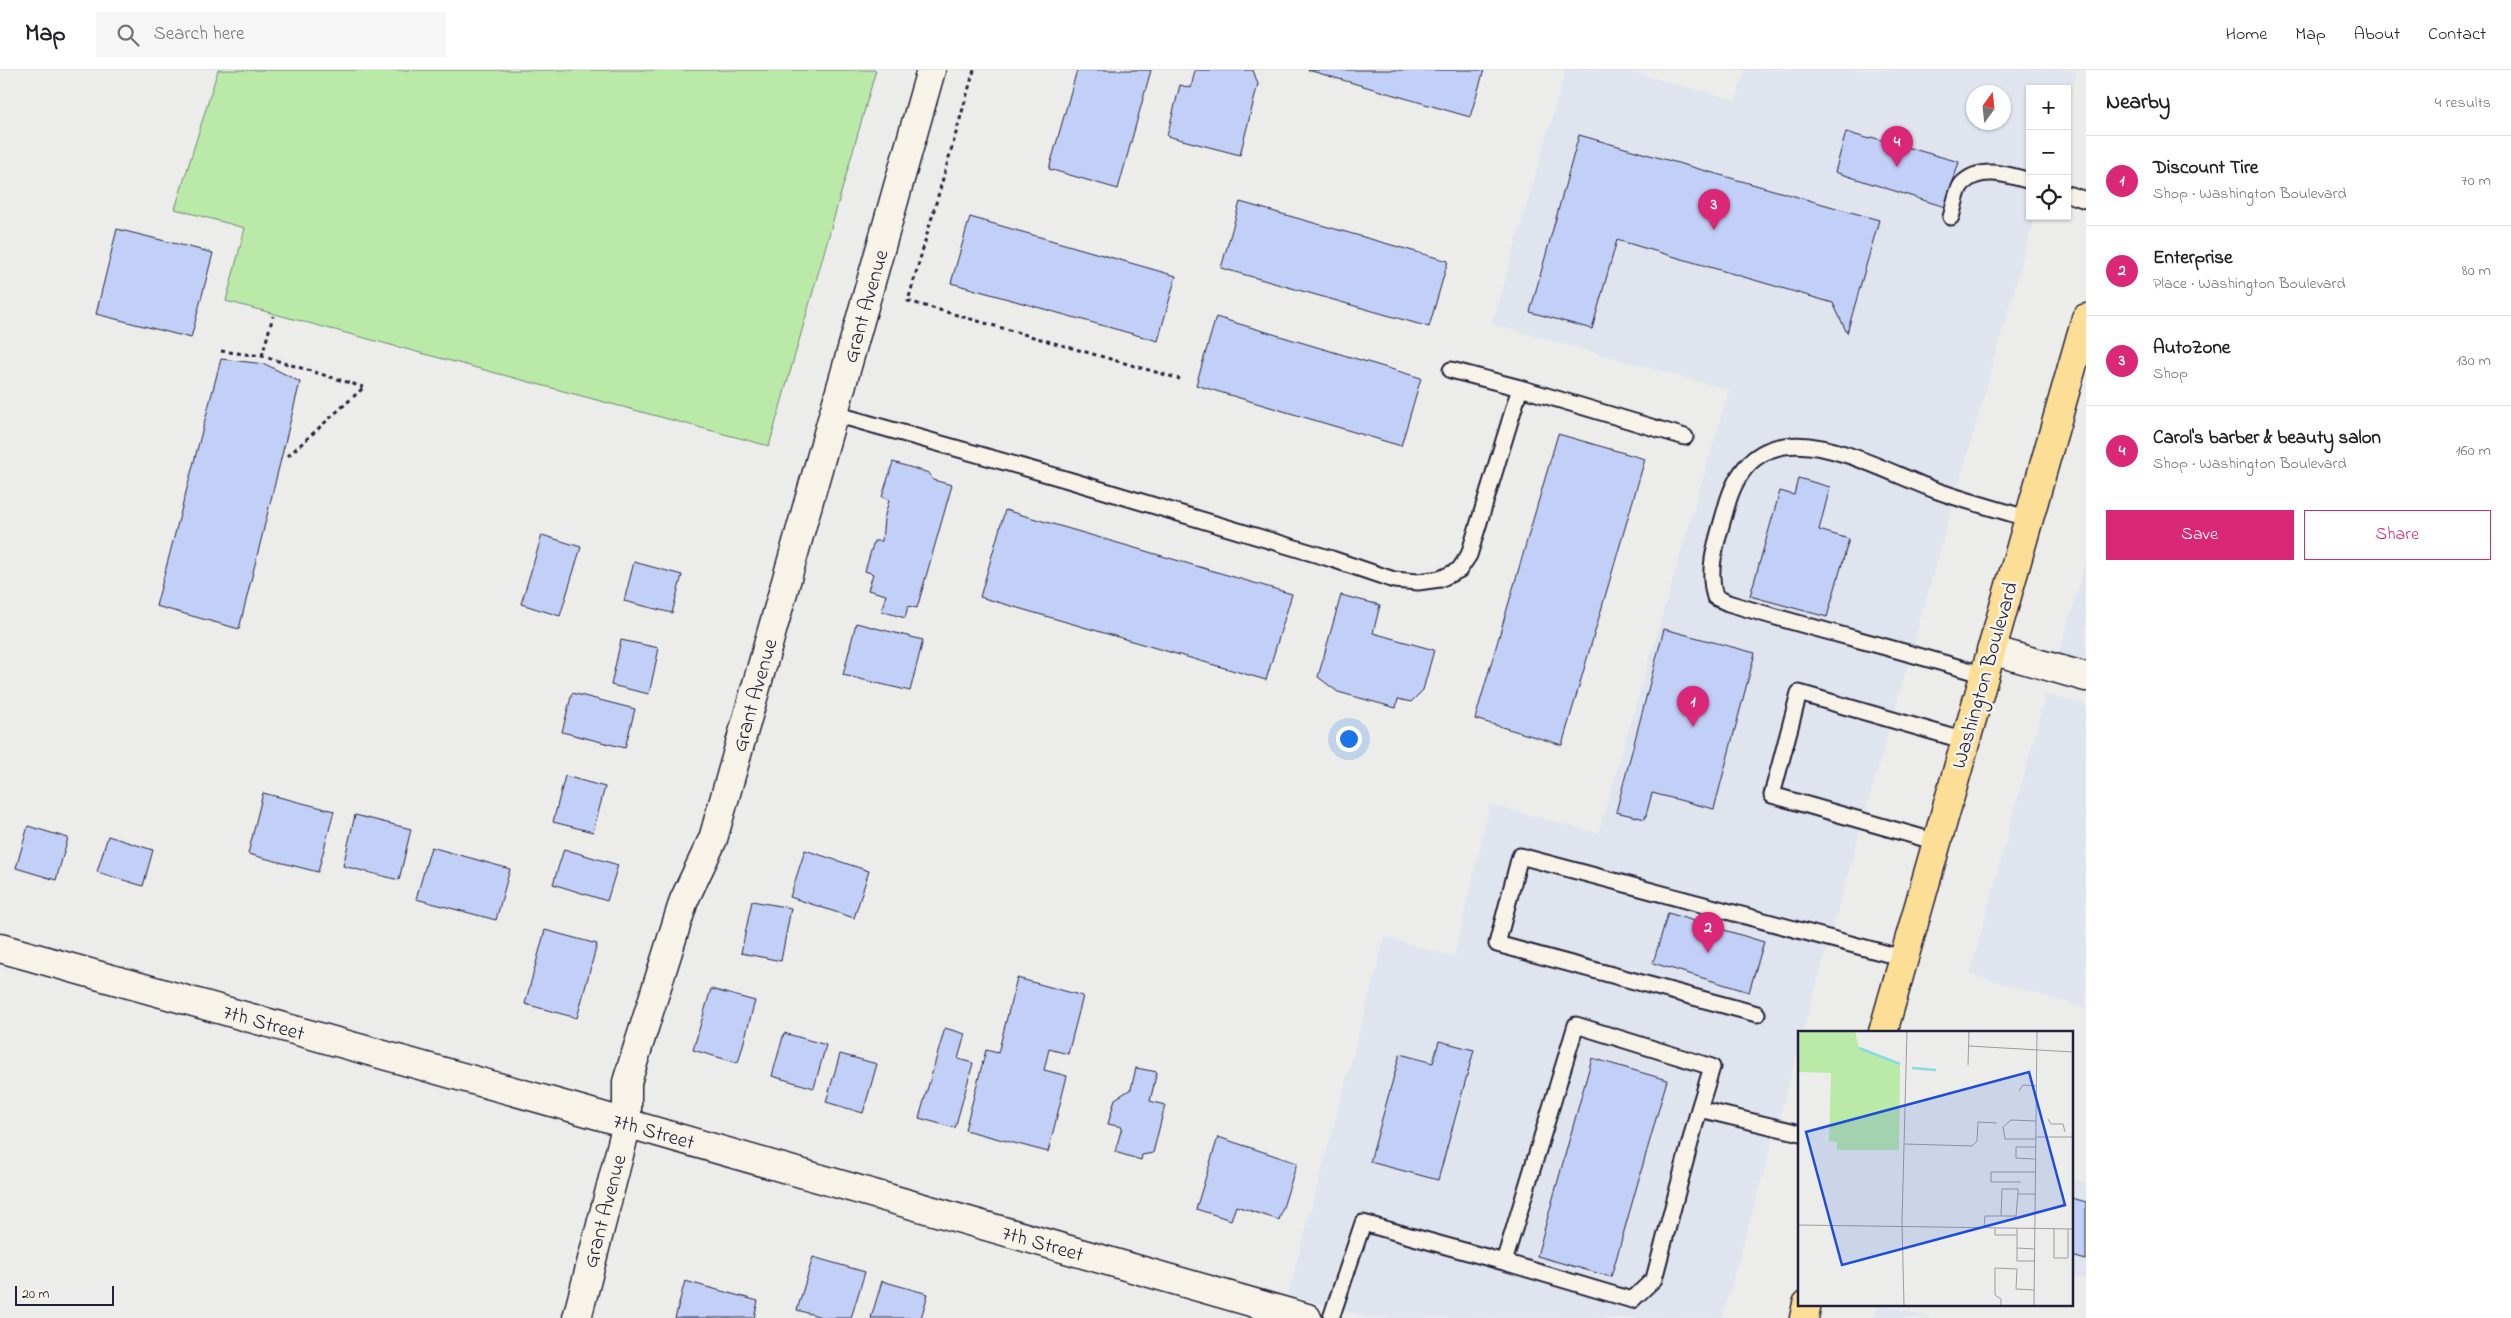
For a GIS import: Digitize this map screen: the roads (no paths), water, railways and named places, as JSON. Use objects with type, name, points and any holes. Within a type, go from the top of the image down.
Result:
[{"type":"main road","name":"Washington Boulevard","points":[[1882,1031],[2086,318]]},
{"type":"street","name":"Grant Avenue","points":[[577,1318],[627,1124],[627,1082],[684,900],[713,839],[931,70]]},
{"type":"street","points":[[1988,662],[2086,677]]},
{"type":"street","name":"7th Street","points":[[0,948],[627,1124],[1306,1318]]},
{"type":"lane","points":[[1951,217],[1961,185],[1974,176],[1998,173],[2026,180]]},
{"type":"lane","points":[[2071,195],[2086,200]]},
{"type":"lane","points":[[1451,370],[1520,388],[1685,437]]},
{"type":"lane","points":[[835,414],[1065,479],[1332,559],[1394,580],[1418,582],[1440,579],[1459,570],[1469,555],[1520,388]]},
{"type":"lane","points":[[1988,662],[1889,646],[1826,632],[1728,603],[1715,597],[1710,581],[1713,556],[1731,490],[1755,457],[1781,445],[1813,446],[1866,460],[1934,490],[2029,519]]},
{"type":"lane","points":[[1936,842],[1772,795],[1799,693],[1966,740]]},
{"type":"lane","points":[[1757,1014],[1497,944],[1520,856],[1903,958]]},
{"type":"lane","points":[[1332,1318],[1363,1223],[1632,1300],[1654,1279],[1712,1067],[1576,1025],[1504,1262]]},
{"type":"lane","points":[[1699,1109],[1798,1133]]},
{"type":"place","name":"Carol's barber & beauty salon","points":[[1897,167]]},
{"type":"place","name":"AutoZone","points":[[1714,230]]},
{"type":"place","name":"Discount Tire","points":[[1693,727]]},
{"type":"place","name":"Enterprise","points":[[1708,953]]}]
